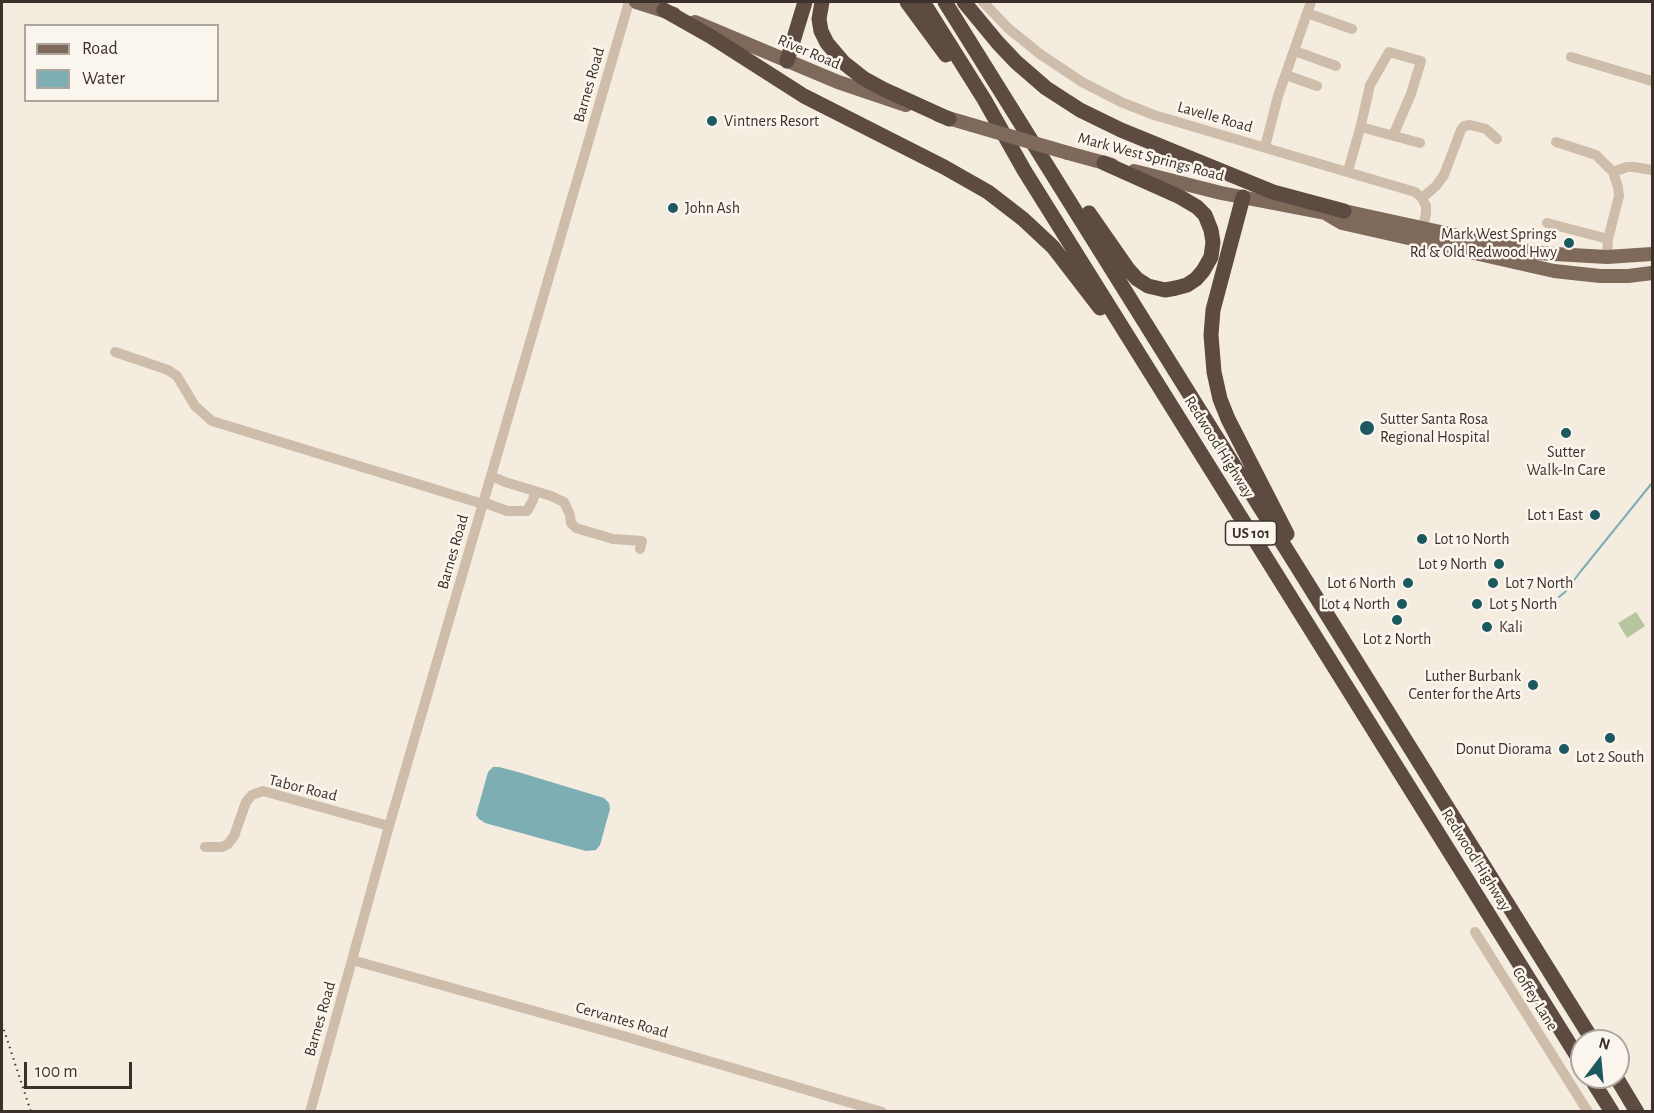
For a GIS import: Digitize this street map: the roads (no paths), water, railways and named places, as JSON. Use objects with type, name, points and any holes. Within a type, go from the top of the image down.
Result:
[{"type":"highway","points":[[788,61],[805,2]]},
{"type":"highway","points":[[822,2],[819,19],[821,31],[827,43],[844,63],[863,78],[883,89],[949,118]]},
{"type":"highway","points":[[907,2],[942,51],[984,99]]},
{"type":"highway","name":"Redwood Highway","points":[[923,2],[984,99],[1024,170],[1570,1045]]},
{"type":"highway","name":"Redwood Highway","points":[[945,2],[1586,1029]]},
{"type":"highway","points":[[964,2],[1016,62],[1046,88],[1080,110],[1121,130],[1262,188],[1344,211]]},
{"type":"highway","points":[[664,10],[710,36],[804,96],[944,167],[1000,200],[1053,248],[1155,379]]},
{"type":"highway","points":[[1055,177],[1085,207],[1128,269],[1142,283],[1160,289],[1171,289],[1186,285],[1196,279],[1209,262],[1213,247],[1211,230],[1201,210],[1180,197],[1104,163]]},
{"type":"highway","points":[[1244,197],[1213,310],[1210,335],[1216,385],[1228,420],[1289,537],[1314,594]]},
{"type":"highway","points":[[1598,1089],[1612,1112]]},
{"type":"highway","points":[[1623,1089],[1637,1112]]},
{"type":"main road","name":"River Road","points":[[636,2],[664,10],[864,92],[972,125]]},
{"type":"main road","name":"Mark West Springs Road","points":[[972,125],[1196,187],[1325,213],[1344,211],[1554,271],[1600,276],[1653,273]]},
{"type":"main road","name":"Mark West Springs Road","points":[[1325,213],[1342,223],[1537,253],[1607,257],[1653,254]]},
{"type":"street","name":"Barnes Road","points":[[310,1112],[389,826],[629,2]]},
{"type":"street","name":"Lavelle Road","points":[[983,2],[1009,29],[1040,54],[1069,75],[1100,92],[1155,115],[1410,190],[1422,198]]},
{"type":"street","points":[[1265,147],[1276,103],[1311,2]]},
{"type":"street","points":[[1307,13],[1352,29]]},
{"type":"street","points":[[1295,51],[1336,66]]},
{"type":"street","points":[[1348,171],[1370,85],[1389,52],[1421,61],[1411,94],[1393,136]]},
{"type":"street","points":[[1571,57],[1653,81]]},
{"type":"street","points":[[1286,75],[1317,86]]},
{"type":"street","points":[[1421,234],[1426,210],[1422,198],[1444,176],[1464,126],[1470,124],[1486,129],[1497,139]]},
{"type":"street","points":[[1361,127],[1420,143]]},
{"type":"street","points":[[1556,142],[1596,155],[1613,172],[1619,196],[1608,239],[1607,257]]},
{"type":"street","points":[[1613,172],[1627,167],[1653,170]]},
{"type":"street","points":[[1547,223],[1608,239]]},
{"type":"street","points":[[115,352],[168,370],[177,376],[195,406],[212,422],[507,511],[527,511],[535,492]]},
{"type":"street","points":[[491,476],[505,483],[564,502],[571,523],[576,528],[613,539],[642,541],[640,549]]},
{"type":"street","name":"Tabor Road","points":[[205,847],[222,847],[228,844],[234,836],[246,802],[252,795],[263,791],[389,826]]},
{"type":"street","name":"Coffey Lane","points":[[1475,932],[1588,1112]]},
{"type":"street","name":"Cervantes Road","points":[[352,960],[882,1112]]},
{"type":"water","points":[[493,767],[518,772],[604,798],[609,803],[610,809],[600,845],[596,850],[586,851],[485,823],[479,819],[476,815],[488,772]]},
{"type":"waterway","points":[[1559,597],[1652,483]]},
{"type":"railway","points":[[2,1024],[31,1112]]},
{"type":"place","name":"Vintners Resort","points":[[712,121]]},
{"type":"place","name":"John Ash","points":[[673,208]]},
{"type":"place","name":"Mark West Springs Rd & Old Redwood Hwy","points":[[1569,243]]},
{"type":"place","name":"Sutter Santa Rosa Regional Hospital","points":[[1367,428]]},
{"type":"place","name":"Sutter Walk-In Care","points":[[1566,433]]},
{"type":"place","name":"Lot 1 East","points":[[1595,515]]},
{"type":"place","name":"Lot 10 North","points":[[1422,539]]},
{"type":"place","name":"Lot 9 North","points":[[1499,564]]},
{"type":"place","name":"Lot 6 North","points":[[1408,583]]},
{"type":"place","name":"Lot 7 North","points":[[1493,583]]},
{"type":"place","name":"Lot 4 North","points":[[1402,604]]},
{"type":"place","name":"Lot 5 North","points":[[1477,604]]},
{"type":"place","name":"Lot 2 North","points":[[1397,620]]},
{"type":"place","name":"Kali","points":[[1487,627]]},
{"type":"place","name":"Luther Burbank Center for the Arts","points":[[1533,685]]},
{"type":"place","name":"Lot 2 South","points":[[1610,738]]},
{"type":"place","name":"Donut Diorama","points":[[1564,749]]}]
